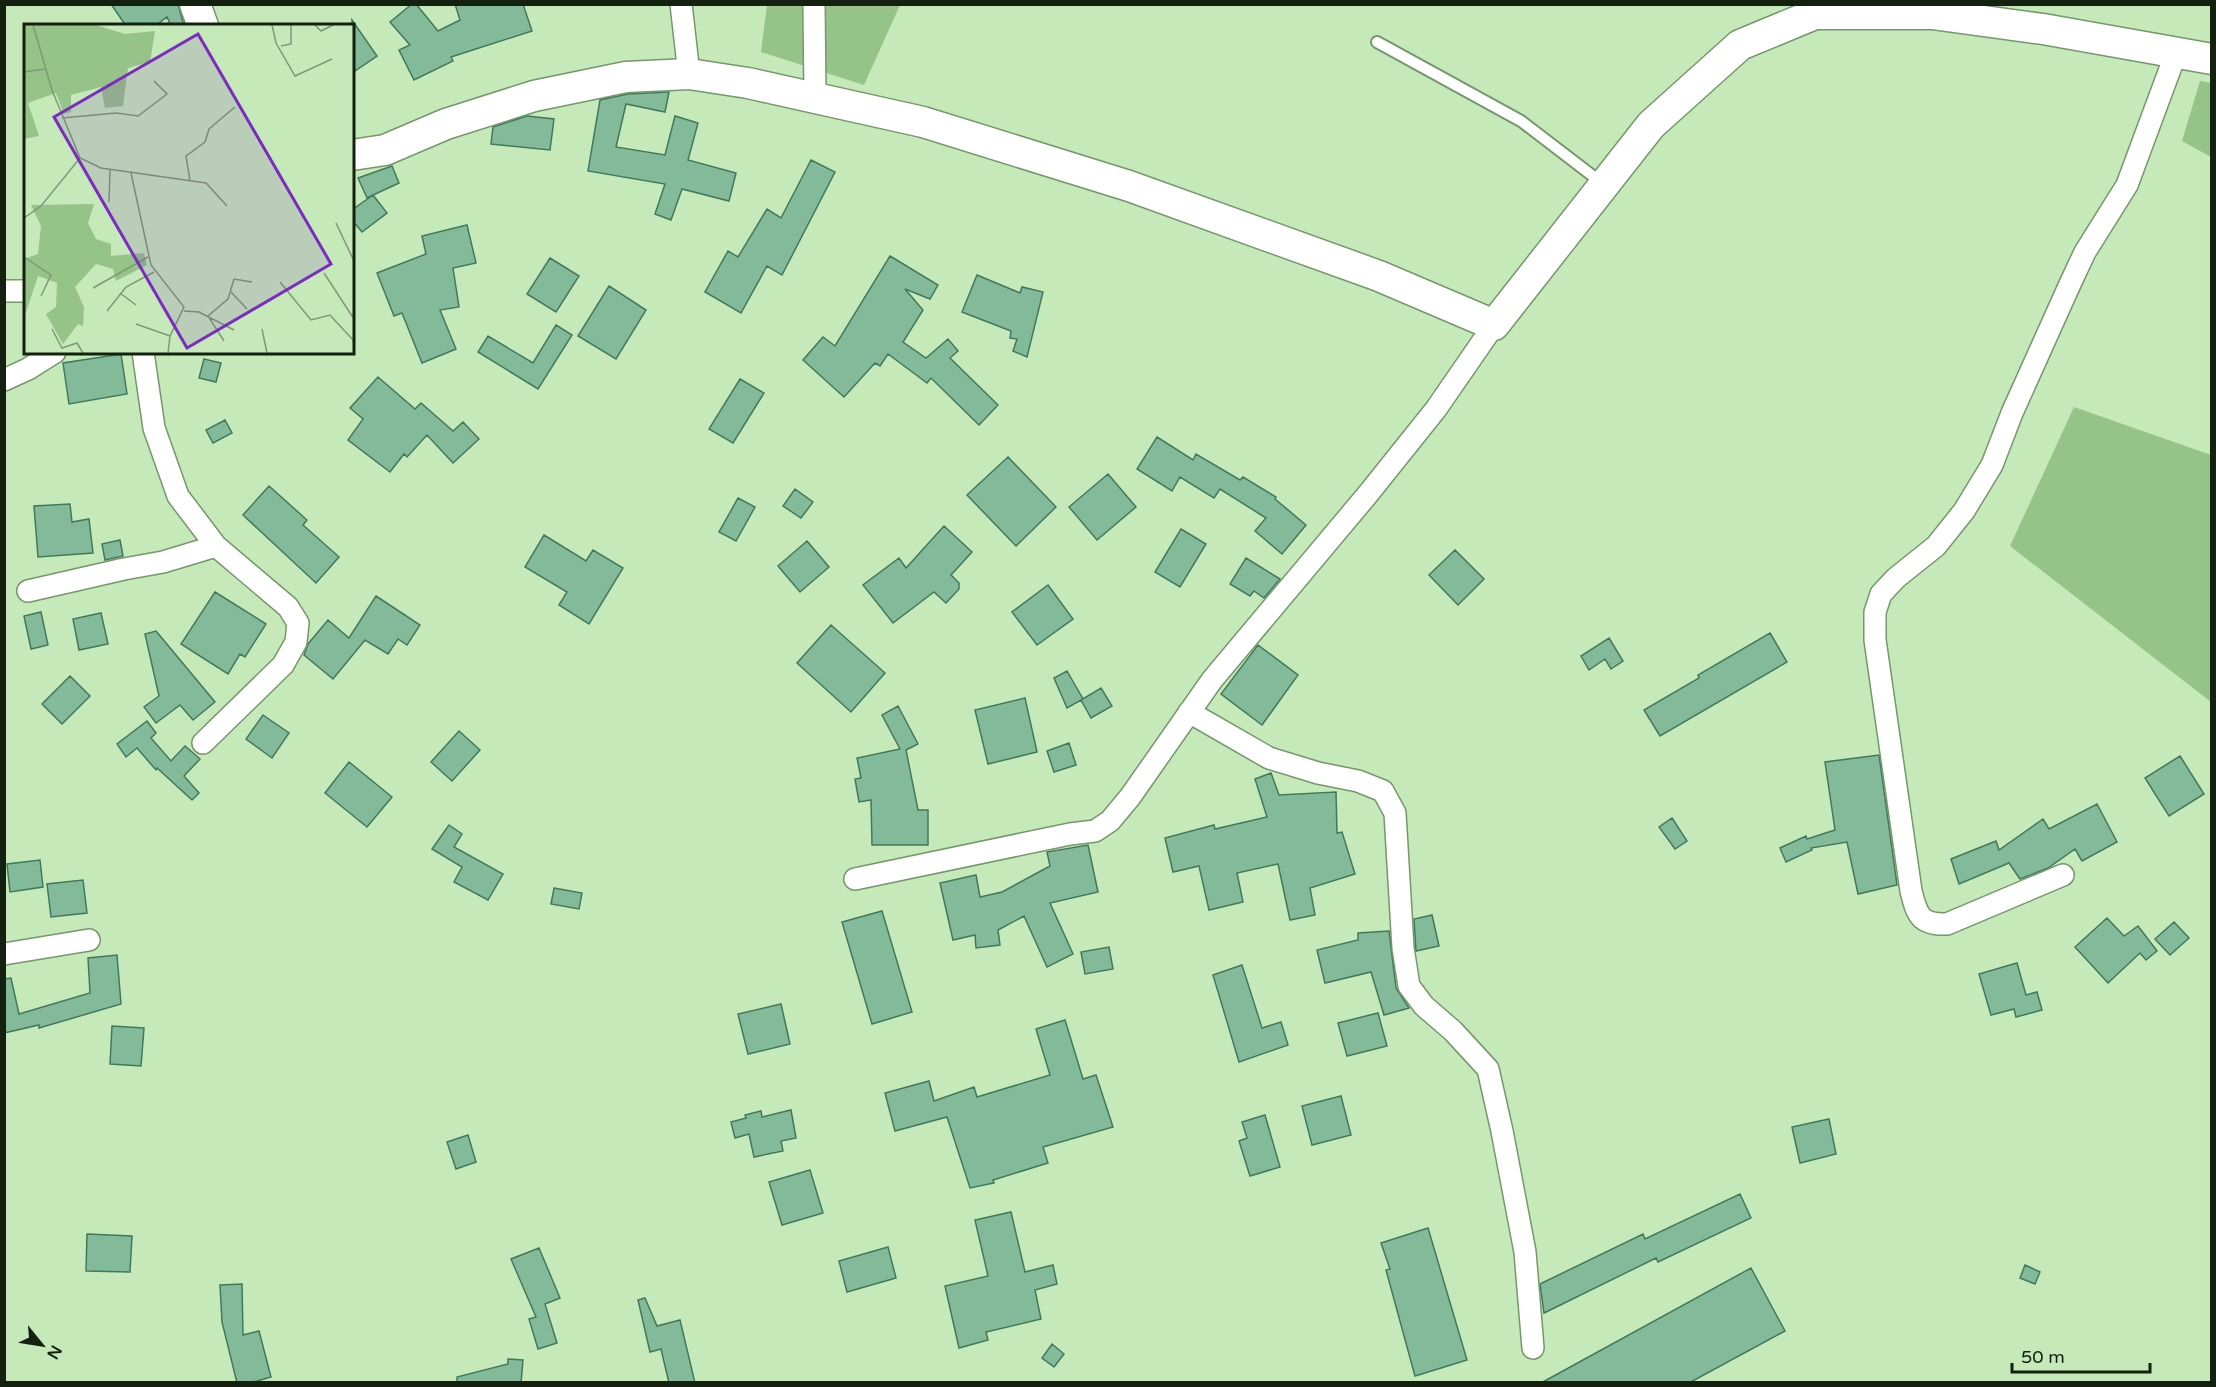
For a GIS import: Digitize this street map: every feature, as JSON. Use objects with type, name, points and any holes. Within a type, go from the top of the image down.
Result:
[{"type":"street","points":[[195,4],[202,24]]},
{"type":"street","points":[[681,4],[689,74]]},
{"type":"street","points":[[814,4],[815,97]]},
{"type":"street","points":[[855,879],[1070,834],[1095,831],[1110,821],[1130,797],[1212,680],[1436,409],[1494,325],[1651,125],[1740,45],[1813,9],[1932,14],[2043,29],[2211,59]]},
{"type":"street","points":[[2063,875],[1947,924],[1925,921],[1917,912],[1911,891],[1875,639],[1875,612],[1881,594],[1896,578],[1936,546],[1957,520],[1992,465],[2012,413],[2085,252],[2127,185],[2176,53]]},
{"type":"street","points":[[354,155],[385,150],[446,124],[534,96],[626,77],[689,74],[748,82],[923,122],[1129,186],[1379,276],[1494,325]]},
{"type":"street","points":[[4,291],[24,291]]},
{"type":"street","points":[[4,380],[52,354]]},
{"type":"street","points":[[143,354],[154,428],[178,496],[216,546],[288,608],[298,623],[296,642],[283,665],[202,743]]},
{"type":"street","points":[[28,591],[163,562],[216,546]]},
{"type":"street","points":[[1189,712],[1269,758],[1318,773],[1358,781],[1383,791],[1387,798],[1395,813],[1403,948],[1409,986],[1424,1006],[1453,1031],[1488,1069],[1525,1252],[1533,1348]]},
{"type":"street","points":[[4,954],[89,940]]},
{"type":"lane","points":[[1377,42],[1521,121],[1604,185]]},
{"type":"green space","points":[[767,5],[900,5],[864,85],[761,52]]},
{"type":"green space","points":[[2200,81],[2211,83],[2211,157],[2182,141]]},
{"type":"green space","points":[[2074,407],[2211,455],[2211,702],[2010,546]]},
{"type":"building","points":[[111,4],[178,4],[183,24],[170,24],[167,17],[158,24],[125,24]]},
{"type":"building","points":[[412,4],[416,4],[438,31],[460,20],[455,4],[523,4],[532,31],[451,57],[453,61],[414,80],[399,50],[410,45],[390,22]]},
{"type":"building","points":[[352,20],[377,56],[354,72],[354,24]]},
{"type":"building","points":[[669,92],[665,112],[626,104],[616,147],[665,155],[675,116],[698,123],[688,160],[736,173],[729,201],[682,189],[671,220],[655,214],[665,184],[588,171],[600,100],[628,94]]},
{"type":"building","points":[[527,116],[554,119],[550,150],[491,144],[493,127]]},
{"type":"building","points":[[811,160],[835,172],[782,275],[767,266],[741,313],[705,292],[728,251],[738,257],[767,209],[781,218]]},
{"type":"building","points":[[392,166],[399,183],[367,198],[358,178]]},
{"type":"building","points":[[373,195],[387,213],[362,232],[354,222],[354,209]]},
{"type":"building","points":[[467,225],[476,263],[453,268],[459,307],[440,310],[456,349],[422,363],[402,313],[394,316],[377,273],[426,254],[422,236]]},
{"type":"building","points":[[890,256],[938,285],[930,299],[905,289],[923,310],[903,342],[926,358],[948,339],[958,351],[950,358],[998,405],[979,425],[931,378],[927,383],[888,354],[880,366],[875,363],[844,397],[803,360],[823,337],[835,346]]},
{"type":"building","points":[[550,258],[579,276],[556,312],[527,294]]},
{"type":"building","points":[[977,275],[1020,293],[1022,287],[1043,292],[1027,357],[1013,351],[1017,339],[1010,338],[1011,331],[962,312]]},
{"type":"building","points":[[609,286],[646,310],[616,359],[578,336]]},
{"type":"building","points":[[556,325],[572,335],[538,389],[478,352],[488,336],[533,363]]},
{"type":"building","points":[[121,354],[127,394],[69,404],[63,363]]},
{"type":"building","points":[[204,359],[221,363],[216,382],[199,378]]},
{"type":"building","points":[[378,377],[415,409],[421,403],[453,431],[463,422],[479,439],[453,463],[427,435],[407,457],[404,454],[390,472],[348,440],[363,419],[350,408]]},
{"type":"building","points":[[740,379],[764,393],[733,443],[709,429]]},
{"type":"building","points":[[225,420],[232,433],[213,443],[206,430]]},
{"type":"building","points":[[1157,437],[1193,460],[1196,454],[1240,480],[1243,477],[1276,497],[1275,499],[1306,525],[1282,554],[1255,531],[1266,518],[1220,489],[1214,498],[1180,477],[1172,491],[1137,469]]},
{"type":"building","points":[[1008,457],[1056,507],[1016,546],[967,495]]},
{"type":"building","points":[[1108,474],[1136,507],[1097,540],[1069,507]]},
{"type":"building","points":[[269,486],[307,520],[303,525],[339,557],[316,583],[243,515]]},
{"type":"building","points":[[795,489],[813,502],[801,518],[783,506]]},
{"type":"building","points":[[738,498],[755,507],[736,541],[719,532]]},
{"type":"building","points":[[70,504],[72,522],[89,519],[93,553],[38,557],[34,506]]},
{"type":"building","points":[[944,526],[972,552],[951,575],[959,583],[959,589],[946,603],[934,592],[893,623],[863,585],[899,558],[906,568]]},
{"type":"building","points":[[1181,529],[1206,544],[1180,587],[1155,572]]},
{"type":"building","points":[[544,535],[586,561],[593,550],[623,568],[589,624],[559,605],[567,592],[525,567]]},
{"type":"building","points":[[120,540],[123,556],[105,560],[102,544]]},
{"type":"building","points":[[807,541],[829,567],[800,592],[778,566]]},
{"type":"building","points":[[1455,550],[1484,579],[1458,605],[1429,575]]},
{"type":"building","points":[[1246,558],[1280,579],[1264,598],[1254,591],[1250,596],[1230,584]]},
{"type":"building","points":[[1048,585],[1073,619],[1037,645],[1012,612]]},
{"type":"building","points":[[215,592],[266,624],[245,657],[240,654],[228,674],[181,644]]},
{"type":"building","points":[[376,596],[420,625],[407,645],[398,639],[388,654],[365,640],[333,679],[304,655],[308,644],[328,620],[349,638]]},
{"type":"building","points":[[41,612],[48,645],[31,649],[24,616]]},
{"type":"building","points":[[101,613],[108,644],[79,650],[73,619]]},
{"type":"building","points":[[831,625],[885,673],[851,712],[797,663]]},
{"type":"building","points":[[156,631],[215,702],[193,720],[180,705],[156,723],[144,707],[159,696],[145,634]]},
{"type":"building","points":[[1770,633],[1787,662],[1660,736],[1644,710]]},
{"type":"building","points":[[1609,638],[1623,661],[1611,669],[1605,659],[1589,670],[1581,656]]},
{"type":"building","points":[[1258,645],[1298,675],[1262,725],[1221,694]]},
{"type":"building","points":[[1067,671],[1083,699],[1067,708],[1054,678]]},
{"type":"building","points":[[70,676],[90,696],[62,724],[42,704]]},
{"type":"building","points":[[1101,688],[1112,706],[1091,718],[1081,700]]},
{"type":"building","points":[[1025,698],[1037,752],[988,764],[975,710]]},
{"type":"building","points":[[898,706],[918,744],[906,750],[918,810],[928,810],[928,845],[872,845],[871,800],[859,802],[855,779],[861,778],[857,758],[900,749],[882,715]]},
{"type":"building","points":[[263,715],[289,733],[272,758],[246,739]]},
{"type":"building","points":[[147,721],[156,733],[151,738],[171,761],[185,746],[200,759],[184,776],[199,793],[192,800],[157,768],[156,770],[137,748],[126,757],[117,744]]},
{"type":"building","points":[[459,731],[480,750],[452,781],[431,762]]},
{"type":"building","points":[[1069,743],[1076,765],[1054,772],[1047,751]]},
{"type":"building","points":[[1879,755],[1897,885],[1858,894],[1847,842],[1811,848],[1812,850],[1786,862],[1780,848],[1806,836],[1807,839],[1835,830],[1825,762]]},
{"type":"building","points":[[2180,756],[2204,794],[2169,816],[2145,778]]},
{"type":"building","points":[[349,762],[392,797],[367,827],[325,793]]},
{"type":"building","points":[[1271,773],[1279,795],[1336,792],[1337,833],[1342,832],[1355,874],[1310,888],[1315,915],[1290,920],[1278,864],[1237,873],[1243,902],[1209,910],[1199,866],[1173,872],[1165,838],[1214,825],[1215,829],[1267,817],[1255,779]]},
{"type":"building","points":[[2097,804],[2117,842],[2082,861],[2075,849],[2048,868],[2020,879],[2009,863],[1959,884],[1951,859],[1996,841],[1999,850],[2043,819],[2049,829]]},
{"type":"building","points":[[1672,818],[1687,841],[1675,849],[1659,827]]},
{"type":"building","points":[[449,825],[462,834],[454,847],[503,874],[488,900],[454,882],[462,867],[432,849]]},
{"type":"building","points":[[1088,845],[1098,892],[1050,903],[1073,954],[1047,967],[1024,916],[998,930],[1000,945],[976,948],[975,935],[953,940],[940,883],[976,875],[980,897],[1002,892],[1050,866],[1047,852]]},
{"type":"building","points":[[40,860],[43,887],[10,892],[7,864]]},
{"type":"building","points":[[83,880],[87,913],[51,917],[47,884]]},
{"type":"building","points":[[554,888],[582,893],[579,909],[551,904]]},
{"type":"building","points":[[882,911],[912,1012],[872,1024],[842,922]]},
{"type":"building","points":[[1432,915],[1439,946],[1416,951],[1414,919]]},
{"type":"building","points":[[2107,918],[2124,936],[2138,926],[2157,951],[2146,960],[2140,953],[2108,983],[2075,947]]},
{"type":"building","points":[[2174,922],[2189,938],[2170,955],[2155,939]]},
{"type":"building","points":[[1389,931],[1396,988],[1409,1008],[1384,1015],[1371,972],[1325,983],[1317,950],[1358,940],[1358,933]]},
{"type":"building","points":[[1109,947],[1113,969],[1085,974],[1081,952]]},
{"type":"building","points":[[117,955],[121,1004],[39,1028],[39,1025],[4,1033],[4,979],[11,978],[19,1014],[90,993],[88,958]]},
{"type":"building","points":[[2017,963],[2026,995],[2037,992],[2042,1010],[2016,1017],[2014,1009],[1991,1015],[1979,974]]},
{"type":"building","points":[[1242,965],[1262,1028],[1281,1022],[1288,1045],[1239,1062],[1213,975]]},
{"type":"building","points":[[781,1004],[790,1044],[748,1054],[738,1014]]},
{"type":"building","points":[[1378,1013],[1387,1046],[1347,1056],[1338,1023]]},
{"type":"building","points":[[1065,1020],[1083,1079],[1096,1075],[1113,1127],[1043,1147],[1048,1163],[993,1180],[994,1183],[970,1188],[947,1117],[895,1131],[885,1093],[929,1081],[934,1101],[974,1087],[977,1097],[1050,1075],[1036,1029]]},
{"type":"building","points":[[112,1026],[144,1028],[141,1066],[110,1064]]},
{"type":"building","points":[[1341,1096],[1351,1135],[1312,1145],[1302,1106]]},
{"type":"building","points":[[791,1110],[796,1138],[781,1141],[783,1151],[754,1157],[749,1134],[735,1138],[731,1122],[746,1118],[745,1115],[761,1111],[762,1117]]},
{"type":"building","points":[[1265,1115],[1280,1167],[1250,1176],[1239,1141],[1247,1138],[1242,1122]]},
{"type":"building","points":[[1829,1119],[1836,1154],[1800,1163],[1792,1127]]},
{"type":"building","points":[[468,1135],[476,1162],[456,1169],[447,1142]]},
{"type":"building","points":[[810,1170],[823,1213],[782,1225],[769,1182]]},
{"type":"building","points":[[1740,1194],[1751,1218],[1658,1262],[1656,1258],[1544,1313],[1540,1284],[1643,1234],[1645,1239]]},
{"type":"building","points":[[1011,1212],[1025,1272],[1053,1265],[1057,1284],[1035,1290],[1041,1319],[986,1332],[988,1340],[959,1348],[945,1286],[988,1276],[975,1220]]},
{"type":"building","points":[[1428,1228],[1467,1360],[1415,1376],[1386,1270],[1390,1269],[1381,1243]]},
{"type":"building","points":[[87,1234],[132,1236],[130,1272],[86,1271]]},
{"type":"building","points":[[888,1247],[896,1278],[847,1292],[839,1261]]},
{"type":"building","points":[[539,1248],[560,1298],[545,1304],[557,1343],[538,1349],[529,1319],[536,1317],[511,1259]]},
{"type":"building","points":[[2025,1265],[2040,1272],[2035,1284],[2020,1278]]},
{"type":"building","points":[[1751,1268],[1785,1331],[1689,1383],[1541,1383]]},
{"type":"building","points":[[242,1284],[243,1335],[259,1331],[271,1377],[250,1383],[237,1383],[222,1322],[220,1285]]},
{"type":"building","points":[[645,1298],[657,1326],[680,1320],[695,1383],[669,1383],[661,1349],[650,1352],[638,1300]]},
{"type":"building","points":[[1052,1344],[1064,1354],[1054,1367],[1042,1358]]},
{"type":"building","points":[[508,1359],[523,1360],[521,1383],[457,1383],[457,1377],[508,1364]]}]
